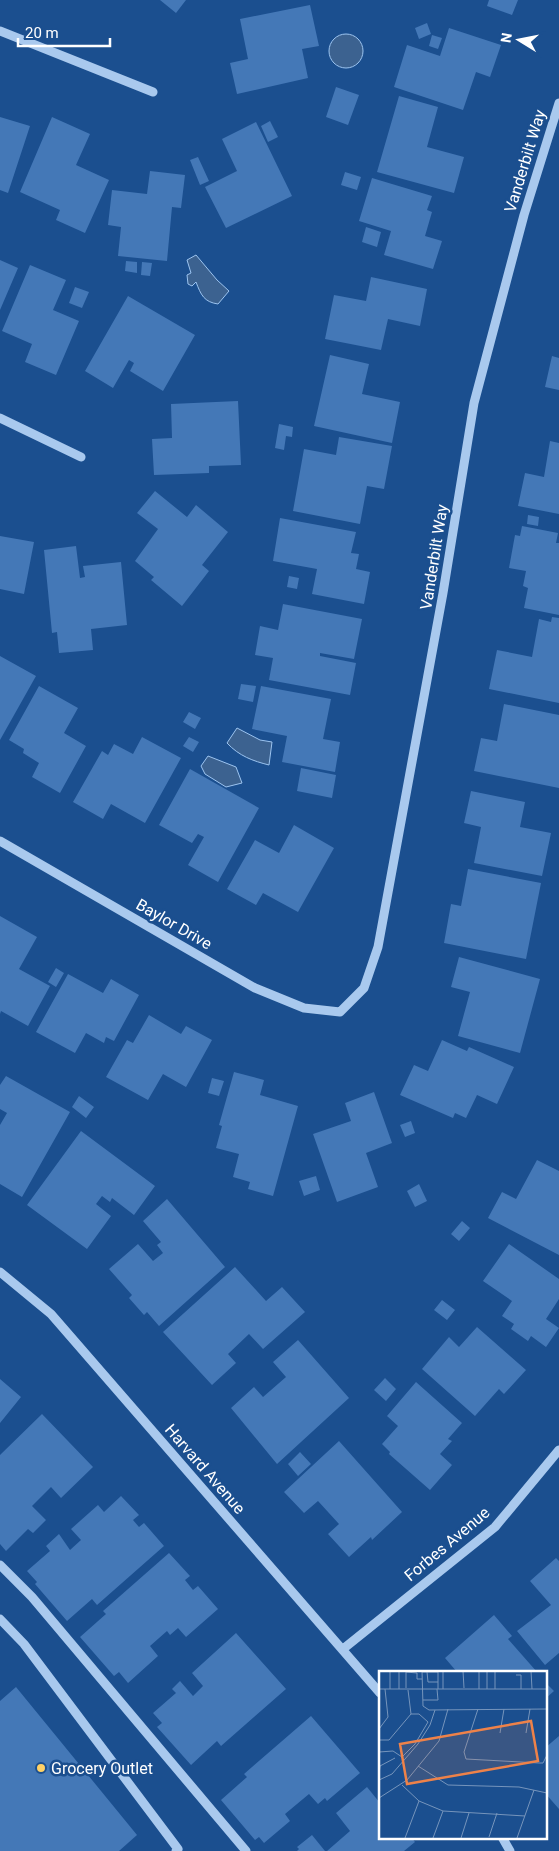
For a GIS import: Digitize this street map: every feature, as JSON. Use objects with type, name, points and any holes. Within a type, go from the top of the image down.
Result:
[{"type":"street","points":[[0,30],[153,92]]},
{"type":"street","name":"Vanderbilt Way","points":[[340,1012],[364,988],[378,947],[444,593],[474,404],[524,215],[559,103]]},
{"type":"street","points":[[0,418],[81,457]]},
{"type":"street","name":"Baylor Drive","points":[[0,842],[255,988],[304,1008],[340,1012]]},
{"type":"street","name":"Harvard Avenue","points":[[0,1272],[50,1314],[379,1692]]},
{"type":"street","name":"Forbes Avenue","points":[[343,1649],[495,1527],[559,1450]]},
{"type":"street","points":[[0,1565],[32,1597],[246,1851]]},
{"type":"street","points":[[0,1619],[24,1644],[178,1849],[176,1851]]},
{"type":"street","points":[[503,1838],[510,1851]]},
{"type":"water","points":[[346,34],[358,39],[363,51],[358,63],[346,68],[334,63],[329,51],[334,39]]},
{"type":"water","points":[[196,255],[229,291],[218,304],[209,302],[204,297],[196,282],[192,286],[188,284],[187,275],[191,273],[187,260]]},
{"type":"water","points":[[237,728],[260,740],[272,742],[269,765],[246,757],[227,743]]},
{"type":"water","points":[[208,756],[236,767],[242,783],[226,787],[205,774],[201,766]]},
{"type":"building","points":[[160,0],[186,0],[176,13]]},
{"type":"building","points":[[489,0],[518,0],[512,15],[487,6]]},
{"type":"building","points":[[310,5],[319,46],[302,49],[308,78],[237,94],[230,63],[248,59],[240,19]]},
{"type":"building","points":[[427,23],[431,34],[419,39],[415,28]]},
{"type":"building","points":[[449,28],[501,45],[490,77],[476,72],[463,110],[394,87],[407,45],[440,56]]},
{"type":"building","points":[[432,35],[442,38],[438,49],[429,46]]},
{"type":"building","points":[[336,87],[359,95],[348,125],[326,117]]},
{"type":"building","points":[[399,96],[438,107],[427,147],[464,157],[454,193],[377,172]]},
{"type":"building","points":[[0,117],[30,126],[8,193],[0,190]]},
{"type":"building","points":[[52,117],[90,134],[76,165],[109,180],[85,233],[56,220],[60,210],[20,192]]},
{"type":"building","points":[[270,121],[278,137],[268,142],[261,126]]},
{"type":"building","points":[[256,122],[292,196],[226,228],[205,187],[237,171],[222,139]]},
{"type":"building","points":[[198,157],[209,181],[200,185],[190,160]]},
{"type":"building","points":[[150,171],[185,175],[181,208],[172,207],[167,261],[118,256],[121,227],[108,225],[112,190],[147,194]]},
{"type":"building","points":[[345,172],[361,177],[357,190],[341,185]]},
{"type":"building","points":[[372,178],[432,196],[427,210],[432,212],[425,236],[442,241],[433,269],[384,255],[391,231],[359,221]]},
{"type":"building","points":[[366,227],[381,232],[377,247],[362,242]]},
{"type":"building","points":[[0,260],[18,268],[0,310]]},
{"type":"building","points":[[126,261],[137,262],[137,273],[125,271]]},
{"type":"building","points":[[142,262],[152,263],[150,276],[141,275]]},
{"type":"building","points":[[30,265],[66,280],[53,310],[79,321],[56,375],[25,362],[32,344],[2,331]]},
{"type":"building","points":[[371,277],[427,289],[420,326],[388,319],[381,350],[325,339],[334,295],[366,301]]},
{"type":"building","points":[[75,287],[89,292],[82,308],[69,303]]},
{"type":"building","points":[[128,296],[195,335],[163,391],[130,371],[134,363],[129,360],[113,388],[85,371]]},
{"type":"building","points":[[330,355],[369,364],[362,394],[400,402],[392,443],[314,426]]},
{"type":"building","points":[[552,356],[559,358],[559,390],[545,387]]},
{"type":"building","points":[[238,401],[241,465],[209,466],[209,473],[154,475],[152,439],[172,438],[171,404]]},
{"type":"building","points":[[279,424],[293,427],[292,437],[286,436],[284,450],[275,448]]},
{"type":"building","points":[[339,437],[392,446],[384,489],[367,486],[360,524],[293,511],[304,449],[336,455]]},
{"type":"building","points":[[550,441],[559,443],[559,514],[518,506],[525,473],[544,477]]},
{"type":"building","points":[[155,491],[187,517],[196,505],[228,532],[202,565],[209,571],[182,606],[151,580],[154,577],[135,561],[158,529],[137,513]]},
{"type":"building","points":[[528,515],[539,517],[538,526],[527,524]]},
{"type":"building","points":[[280,518],[356,532],[351,553],[359,554],[356,569],[370,572],[364,604],[312,594],[317,569],[273,561]]},
{"type":"building","points":[[522,526],[558,533],[556,543],[559,543],[559,615],[524,608],[528,588],[523,586],[526,571],[509,568],[515,535],[520,536]]},
{"type":"building","points":[[0,536],[34,542],[24,594],[0,589]]},
{"type":"building","points":[[76,546],[80,578],[85,577],[83,566],[121,562],[127,625],[91,629],[93,650],[59,653],[57,632],[52,633],[44,550]]},
{"type":"building","points":[[289,576],[299,578],[297,589],[287,587]]},
{"type":"building","points":[[283,604],[362,619],[354,659],[320,653],[320,656],[356,663],[350,695],[269,680],[273,658],[255,655],[260,626],[278,630]]},
{"type":"building","points":[[552,617],[559,618],[559,703],[489,689],[497,650],[532,657],[539,619],[551,622]]},
{"type":"building","points":[[0,656],[36,676],[0,740]]},
{"type":"building","points":[[241,684],[256,686],[253,702],[238,699]]},
{"type":"building","points":[[39,686],[78,708],[64,733],[86,746],[60,793],[32,777],[39,763],[23,753],[24,749],[9,740]]},
{"type":"building","points":[[261,686],[331,699],[323,739],[340,742],[335,772],[282,762],[287,736],[252,729]]},
{"type":"building","points":[[504,704],[559,715],[559,788],[474,771],[481,738],[497,741]]},
{"type":"building","points":[[189,712],[201,718],[195,729],[183,722]]},
{"type":"building","points":[[142,737],[181,758],[145,823],[111,804],[103,819],[73,802],[102,751],[108,755],[114,744],[133,754]]},
{"type":"building","points":[[189,737],[199,742],[193,752],[183,746]]},
{"type":"building","points":[[301,768],[336,775],[332,798],[297,791]]},
{"type":"building","points":[[190,769],[259,808],[218,882],[188,865],[204,837],[198,834],[192,843],[159,825]]},
{"type":"building","points":[[471,791],[525,802],[520,827],[551,833],[542,876],[474,863],[481,827],[464,823]]},
{"type":"building","points":[[294,825],[334,848],[298,912],[263,893],[256,905],[227,889],[255,840],[279,853]]},
{"type":"building","points":[[468,869],[541,883],[526,959],[444,943],[451,904],[461,906]]},
{"type":"building","points":[[0,916],[37,937],[19,969],[50,986],[28,1026],[1,1011],[0,1014]]},
{"type":"building","points":[[459,957],[540,979],[520,1053],[458,1036],[470,992],[451,987]]},
{"type":"building","points":[[56,968],[64,973],[56,987],[48,982]]},
{"type":"building","points":[[68,974],[103,993],[111,979],[139,995],[114,1041],[106,1037],[104,1043],[86,1033],[75,1053],[36,1032]]},
{"type":"building","points":[[149,1015],[181,1034],[186,1026],[212,1040],[186,1087],[163,1074],[148,1100],[106,1077],[127,1040],[133,1043]]},
{"type":"building","points":[[442,1040],[467,1051],[469,1047],[514,1067],[497,1104],[477,1095],[466,1118],[455,1113],[453,1118],[400,1095],[414,1065],[428,1071]]},
{"type":"building","points":[[234,1072],[264,1080],[260,1095],[298,1106],[273,1196],[248,1189],[250,1182],[233,1177],[239,1154],[216,1148],[222,1126],[219,1125]]},
{"type":"building","points":[[6,1076],[70,1112],[22,1197],[0,1184],[0,1125],[7,1113],[0,1109],[0,1085]]},
{"type":"building","points":[[212,1078],[224,1081],[219,1096],[208,1093]]},
{"type":"building","points":[[374,1092],[392,1143],[366,1153],[378,1187],[337,1202],[313,1134],[351,1121],[345,1103]]},
{"type":"building","points":[[79,1096],[94,1107],[86,1118],[72,1107]]},
{"type":"building","points":[[411,1121],[415,1133],[405,1137],[400,1125]]},
{"type":"building","points":[[81,1131],[155,1186],[134,1215],[112,1198],[110,1202],[102,1196],[96,1204],[111,1216],[87,1249],[27,1205]]},
{"type":"building","points":[[537,1160],[559,1171],[559,1255],[488,1218],[502,1192],[516,1199]]},
{"type":"building","points":[[316,1176],[320,1190],[304,1196],[299,1181]]},
{"type":"building","points":[[419,1184],[427,1201],[415,1207],[407,1191]]},
{"type":"building","points":[[167,1199],[225,1267],[159,1326],[147,1312],[144,1315],[129,1298],[132,1295],[109,1269],[138,1244],[153,1261],[163,1253],[157,1245],[161,1242],[143,1221]]},
{"type":"building","points":[[462,1221],[470,1228],[459,1241],[451,1234]]},
{"type":"building","points":[[509,1244],[559,1279],[559,1299],[546,1319],[559,1328],[546,1347],[531,1336],[528,1341],[511,1329],[514,1324],[502,1316],[512,1301],[483,1281]]},
{"type":"building","points":[[235,1267],[266,1301],[282,1287],[305,1312],[263,1349],[249,1334],[228,1354],[236,1363],[212,1385],[163,1332]]},
{"type":"building","points":[[442,1300],[455,1310],[447,1320],[434,1310]]},
{"type":"building","points":[[477,1327],[526,1370],[504,1394],[499,1389],[475,1416],[422,1369],[449,1337],[459,1347]]},
{"type":"building","points":[[298,1340],[349,1398],[277,1464],[231,1408],[254,1387],[263,1397],[286,1377],[273,1362]]},
{"type":"building","points":[[385,1378],[396,1389],[386,1401],[374,1390]]},
{"type":"building","points":[[0,1379],[21,1397],[0,1423]]},
{"type":"building","points":[[416,1382],[462,1423],[448,1439],[452,1441],[440,1454],[452,1465],[430,1490],[389,1454],[390,1452],[382,1444],[398,1426],[387,1416]]},
{"type":"building","points":[[42,1414],[93,1467],[61,1498],[51,1487],[32,1506],[46,1520],[33,1533],[28,1529],[6,1551],[0,1544],[0,1455]]},
{"type":"building","points":[[339,1441],[402,1512],[372,1540],[371,1537],[349,1557],[328,1534],[339,1524],[318,1501],[304,1513],[284,1492]]},
{"type":"building","points":[[300,1452],[311,1464],[298,1476],[288,1464]]},
{"type":"building","points":[[121,1496],[139,1515],[133,1520],[139,1527],[144,1523],[164,1546],[97,1605],[92,1599],[67,1621],[35,1584],[37,1582],[27,1571],[50,1551],[46,1546],[59,1534],[70,1550],[81,1540],[71,1529],[98,1505],[104,1512]]},
{"type":"building","points":[[169,1553],[190,1576],[185,1580],[193,1590],[198,1586],[218,1609],[186,1637],[178,1628],[170,1635],[167,1631],[150,1646],[158,1656],[128,1683],[119,1672],[114,1676],[80,1637],[106,1614],[103,1611]]},
{"type":"building","points":[[556,1558],[559,1561],[559,1653],[545,1665],[517,1631],[551,1605],[530,1581]]},
{"type":"building","points":[[494,1615],[512,1636],[508,1639],[536,1671],[456,1671],[445,1658]]},
{"type":"building","points":[[236,1633],[286,1689],[221,1746],[217,1741],[191,1765],[157,1727],[162,1723],[153,1713],[176,1693],[172,1689],[180,1681],[193,1696],[203,1686],[192,1673]]},
{"type":"building","points":[[546,1683],[554,1691],[546,1698]]},
{"type":"building","name":"Grocery Outlet","points":[[16,1687],[137,1835],[119,1851],[0,1851],[0,1701]]},
{"type":"building","points":[[311,1716],[360,1773],[327,1801],[325,1798],[318,1804],[309,1794],[285,1814],[290,1821],[264,1843],[259,1837],[255,1840],[221,1800],[247,1777],[244,1774]]},
{"type":"building","points":[[559,1736],[559,1809],[546,1794],[546,1747]]},
{"type":"building","points":[[367,1787],[379,1802],[379,1838],[412,1838],[415,1842],[404,1851],[327,1851],[350,1831],[336,1813]]},
{"type":"building","points":[[312,1835],[325,1851],[297,1851],[299,1849],[297,1847]]},
{"type":"place","name":"Grocery Outlet","points":[[41,1768]]}]
